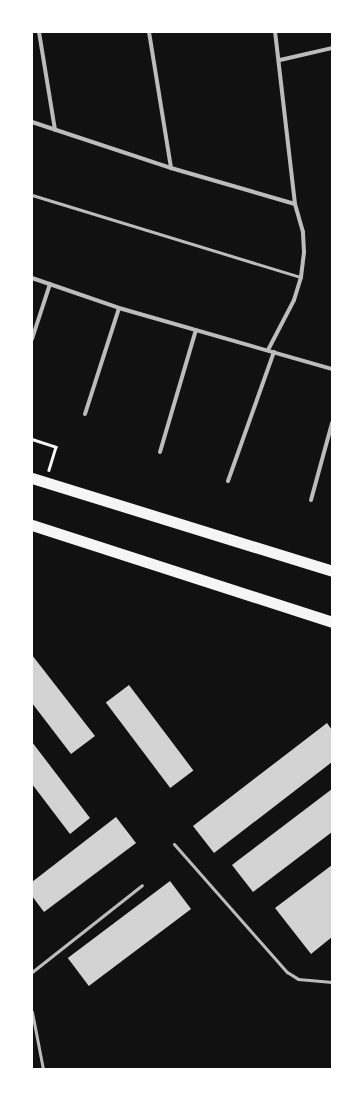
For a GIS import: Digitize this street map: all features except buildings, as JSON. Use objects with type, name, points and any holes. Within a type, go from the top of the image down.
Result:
[{"type":"highway","points":[[32,478],[332,571]]},
{"type":"highway","points":[[32,524],[332,622]]},
{"type":"street","points":[[39,32],[55,130]]},
{"type":"street","points":[[149,32],[171,168]]},
{"type":"street","points":[[268,350],[294,300],[301,278],[303,232],[295,204],[280,60],[275,32]]},
{"type":"street","points":[[280,60],[332,48]]},
{"type":"street","points":[[32,122],[171,168],[295,204]]},
{"type":"street","points":[[32,278],[119,308],[332,369]]},
{"type":"street","points":[[32,339],[50,284]]},
{"type":"street","points":[[85,414],[119,308]]},
{"type":"street","points":[[160,452],[196,330]]},
{"type":"street","points":[[228,481],[274,352]]},
{"type":"street","points":[[311,500],[332,423]]},
{"type":"lane","points":[[32,195],[301,278]]},
{"type":"lane","points":[[174,844],[287,972],[298,979],[332,982]]},
{"type":"lane","points":[[32,972],[142,885]]},
{"type":"lane","points":[[32,1012],[43,1069]]},
{"type":"path","points":[[32,439],[56,447],[46,482]]}]
